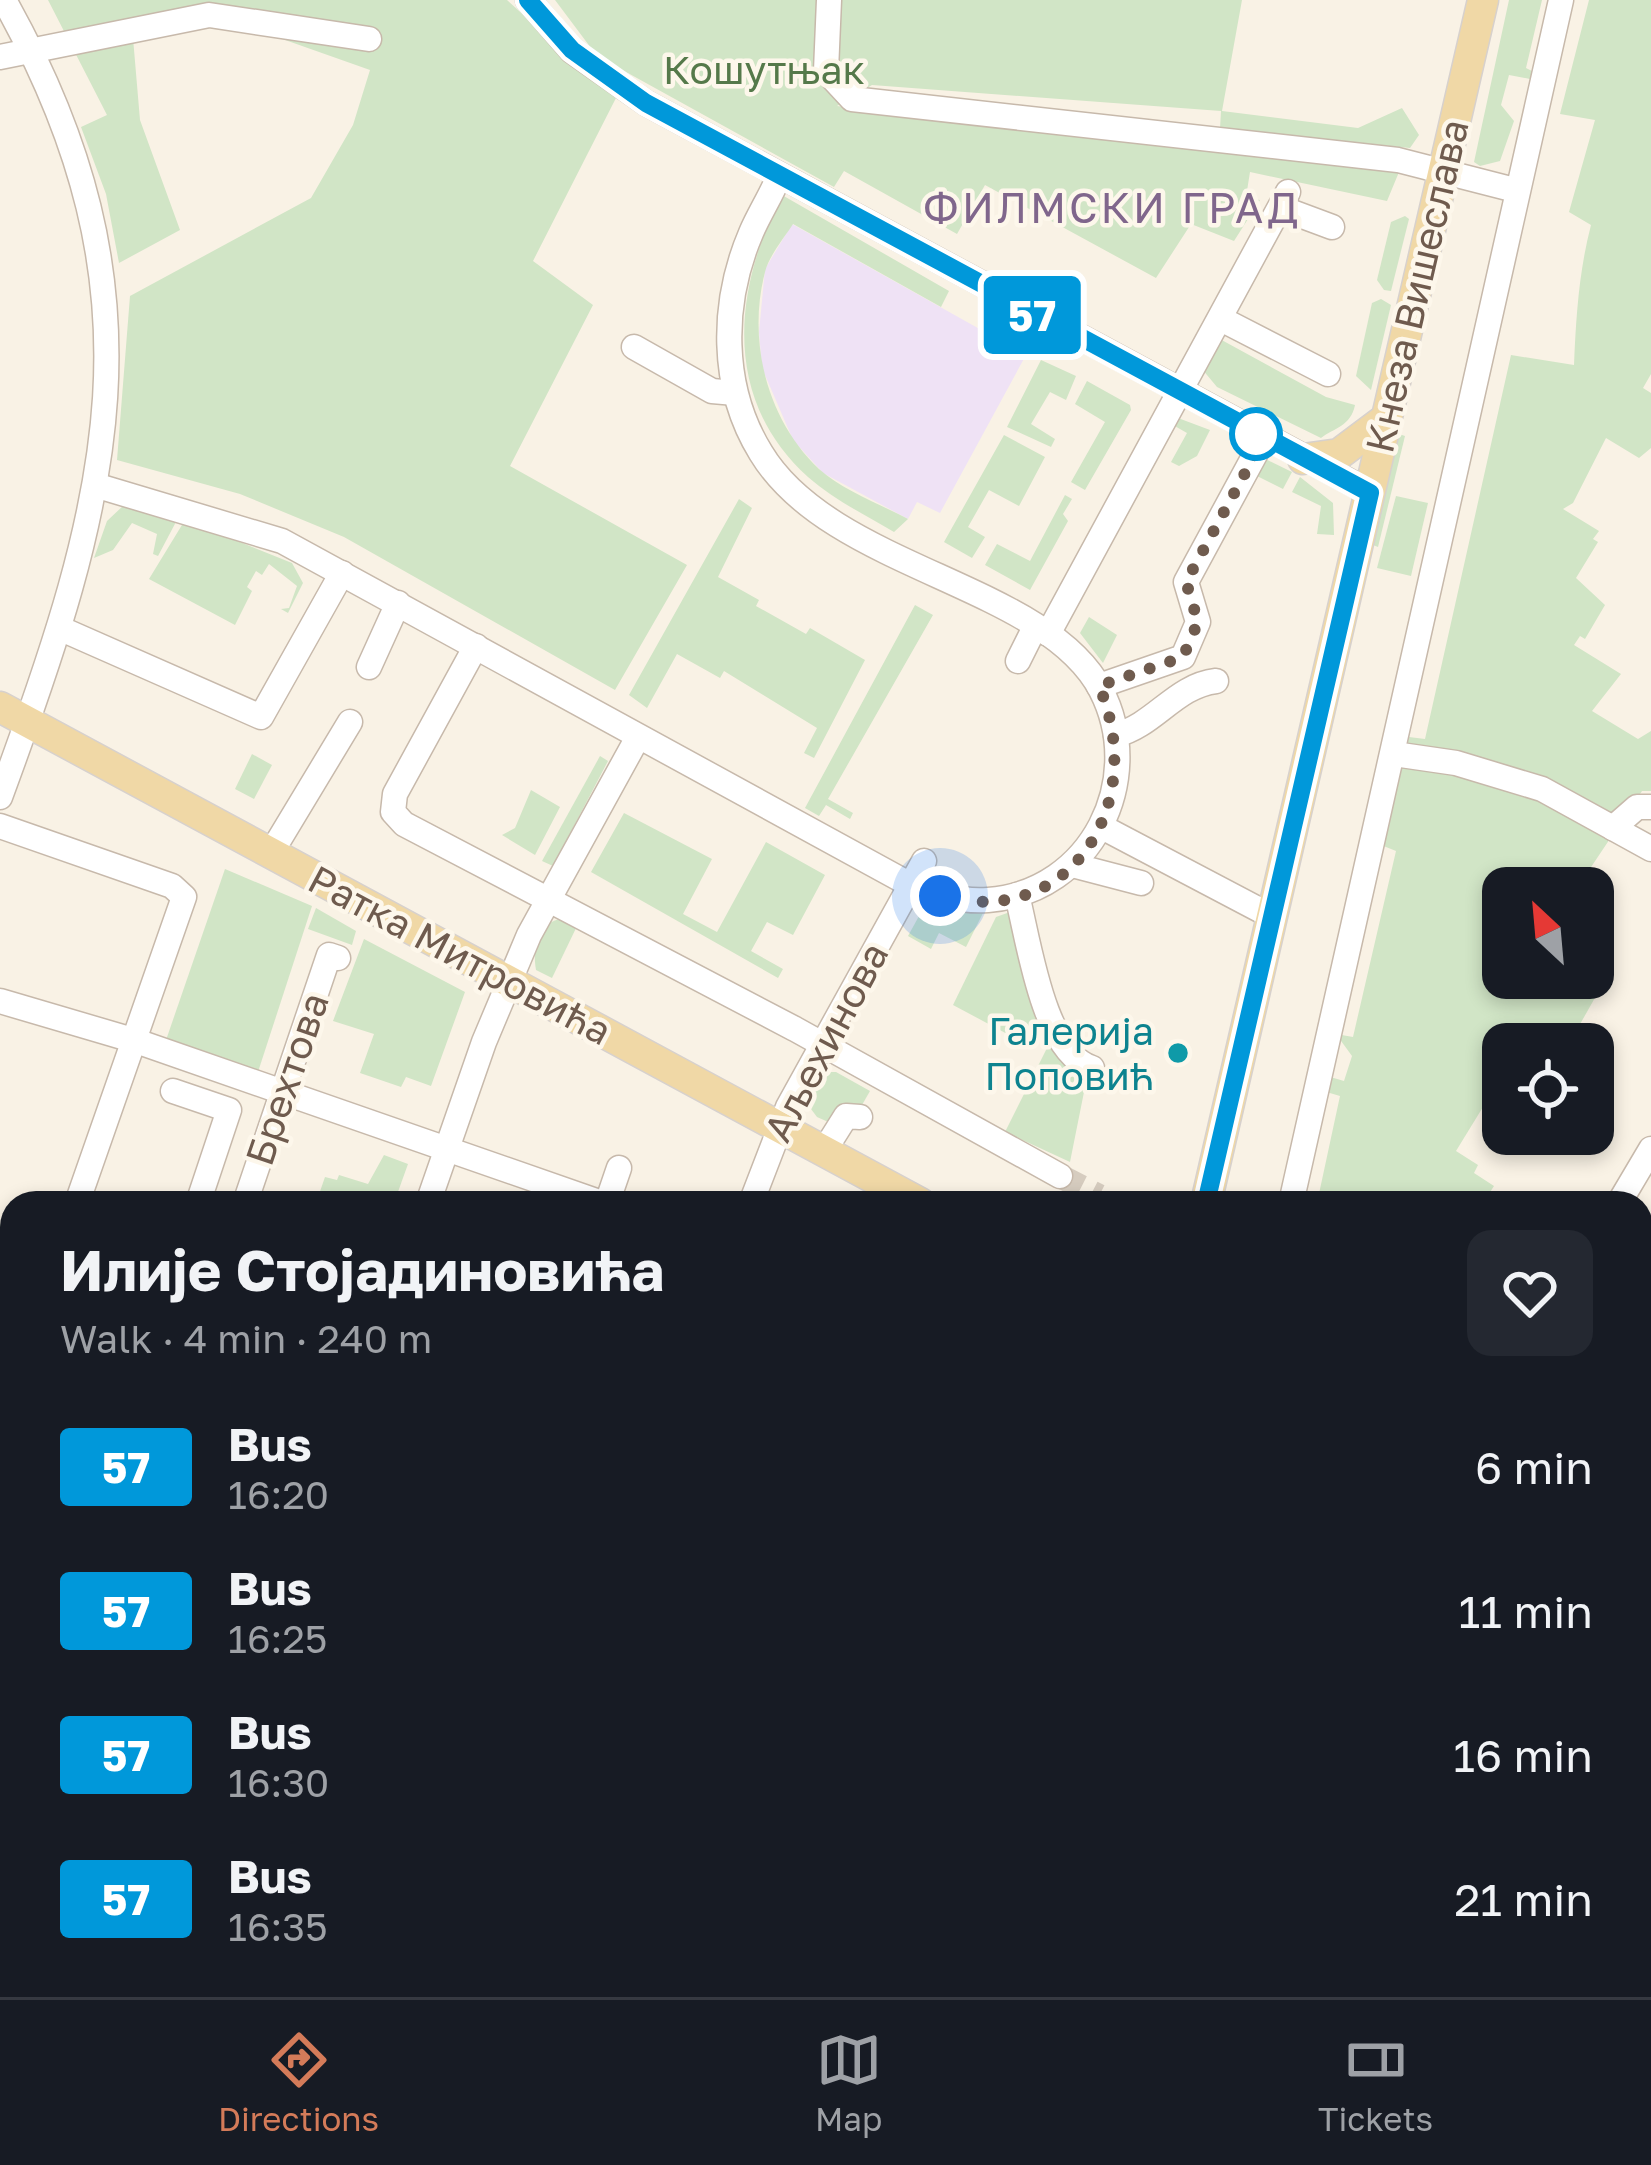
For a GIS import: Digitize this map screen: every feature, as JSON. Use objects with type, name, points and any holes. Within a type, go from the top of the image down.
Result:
[{"type":"main road","name":"Кнеза Вишеслава","points":[[1209,1191],[1483,0]]},
{"type":"main road","points":[[1303,459],[1339,454],[1383,421]]},
{"type":"main road","name":"Ратка Митровића","points":[[14,714],[898,1191]]},
{"type":"street","points":[[0,797],[14,714],[58,628],[98,486],[107,370],[98,243],[74,142],[4,0]]},
{"type":"street","points":[[528,0],[572,50],[603,76],[1179,394],[1370,493]]},
{"type":"street","points":[[829,0],[826,71],[852,99],[1398,160],[1515,190]]},
{"type":"street","points":[[1294,1191],[1561,0]]},
{"type":"street","points":[[0,56],[208,15],[369,39]]},
{"type":"street","points":[[98,486],[236,523],[342,573],[909,884],[967,900],[1017,895],[1072,865],[1102,827],[1117,781],[1116,735],[1099,686],[1077,657],[1041,631],[862,539],[804,501],[759,451],[736,393],[729,343],[737,275],[779,176]]},
{"type":"street","points":[[1018,661],[1041,631],[1179,394],[1284,200],[1332,227]]},
{"type":"street","points":[[1221,319],[1328,374]]},
{"type":"street","points":[[634,347],[712,391],[736,393]]},
{"type":"street","points":[[1099,686],[1183,657],[1198,622],[1186,582],[1264,438]]},
{"type":"street","points":[[58,628],[261,717],[342,573]]},
{"type":"street","points":[[369,667],[398,603]]},
{"type":"street","points":[[476,646],[395,794],[393,812],[404,824],[1060,1176]]},
{"type":"street","points":[[1116,735],[1141,725],[1191,687],[1216,681]]},
{"type":"street","points":[[271,853],[350,722]]},
{"type":"street","points":[[432,1191],[509,981],[547,899],[638,737]]},
{"type":"street","points":[[1394,754],[1456,763],[1542,788],[1651,849]]},
{"type":"street","points":[[1613,829],[1637,807],[1651,807]]},
{"type":"street","points":[[0,826],[172,886],[184,897],[81,1191]]},
{"type":"street","points":[[1102,827],[1273,916]]},
{"type":"street","name":"Аљехинова","points":[[755,1191],[779,1126],[924,861]]},
{"type":"street","points":[[1072,865],[1142,883]]},
{"type":"street","points":[[1017,895],[1054,1033],[1070,1058],[1092,1068]]},
{"type":"street","name":"Брехтова","points":[[249,1191],[333,956]]},
{"type":"street","points":[[0,1001],[136,1041],[570,1191]]},
{"type":"street","points":[[173,1091],[229,1110],[202,1191]]},
{"type":"street","points":[[824,1151],[837,1124],[846,1116],[860,1117]]},
{"type":"street","points":[[1624,1191],[1651,1149]]},
{"type":"street","points":[[609,1191],[619,1168]]},
{"type":"shaded area","points":[[792,224],[1026,355],[940,513],[917,502],[908,519],[823,473],[793,440],[762,368],[759,332],[765,269]]},
{"type":"green space","points":[[48,0],[507,0],[616,98],[533,261],[593,305],[510,466],[687,565],[615,690],[344,537],[240,494],[117,460],[130,296],[311,198],[353,125],[370,70],[251,28],[209,25],[133,38],[140,120],[180,230],[119,263],[106,194],[81,127],[107,115]]},
{"type":"green space","name":"Кошутњак","points":[[555,0],[1242,0],[1222,111],[1358,128],[1402,108],[1419,135],[1410,148],[1220,129],[1221,111],[872,85],[837,106],[1399,172],[1387,201],[1250,172],[1246,197],[1260,200],[1234,241],[1191,224],[1156,278],[985,185],[957,234],[844,171],[834,187],[617,67],[591,48]]},
{"type":"green space","points":[[1509,0],[1542,0],[1526,68],[1532,71],[1530,79],[1509,75],[1501,105],[1514,121],[1500,161],[1480,166],[1474,162]]},
{"type":"green space","points":[[1589,0],[1651,0],[1651,374],[1643,388],[1651,393],[1651,448],[1639,458],[1606,438],[1573,503],[1563,509],[1599,531],[1593,539],[1598,542],[1576,578],[1605,605],[1585,639],[1580,636],[1574,645],[1621,674],[1592,711],[1638,739],[1651,731],[1651,791],[1642,791],[1591,867],[1482,867],[1482,999],[1594,999],[1581,1023],[1482,1023],[1482,1109],[1456,1151],[1478,1165],[1474,1173],[1494,1186],[1491,1191],[1320,1191],[1340,1096],[1323,1091],[1327,1076],[1344,1081],[1352,1056],[1336,1034],[1353,1037],[1396,851],[1381,845],[1409,737],[1425,739],[1511,355],[1574,365],[1591,225],[1569,212],[1595,120],[1560,114]]},
{"type":"green space","points":[[782,195],[949,291],[941,307],[793,224],[765,272],[760,352],[774,403],[801,449],[828,477],[908,519],[894,532],[808,477],[780,447],[749,379],[746,305],[753,268]]},
{"type":"green space","points":[[1405,216],[1409,219],[1391,291],[1384,290],[1377,280],[1391,222]]},
{"type":"green space","points":[[1381,299],[1391,305],[1371,390],[1356,376],[1372,303]]},
{"type":"green space","points":[[1218,338],[1326,397],[1355,405],[1350,418],[1321,438],[1217,387],[1202,369]]},
{"type":"green space","points":[[1041,360],[1076,376],[1066,400],[1050,392],[1031,424],[1055,439],[1051,447],[1007,427]]},
{"type":"green space","points":[[1087,381],[1130,405],[1131,410],[1085,490],[1071,482],[1105,422],[1075,404]]},
{"type":"green space","points":[[1178,418],[1210,430],[1197,456],[1179,466],[1171,462],[1187,433],[1173,425]]},
{"type":"green space","points":[[1399,434],[1405,436],[1378,547],[1373,545]]},
{"type":"green space","points":[[1004,435],[1045,457],[1019,506],[989,490],[968,527],[985,537],[972,558],[944,542]]},
{"type":"green space","points":[[1259,456],[1292,472],[1283,489],[1249,472]]},
{"type":"green space","points":[[1300,477],[1333,503],[1334,535],[1317,534],[1321,506],[1292,492]]},
{"type":"green space","points":[[1065,495],[1072,499],[1063,514],[1068,521],[1030,590],[985,565],[997,544],[1030,561]]},
{"type":"green space","points":[[1396,496],[1428,503],[1411,576],[1377,568]]},
{"type":"green space","points":[[739,499],[752,508],[718,577],[759,600],[756,606],[806,634],[810,628],[865,660],[814,758],[804,753],[817,728],[724,671],[720,678],[677,654],[647,708],[629,695]]},
{"type":"green space","points":[[124,505],[177,520],[158,556],[153,554],[157,534],[132,523],[113,550],[94,558],[107,521]]},
{"type":"green space","points":[[185,520],[292,563],[303,583],[288,613],[281,609],[289,608],[297,586],[269,564],[262,575],[256,571],[247,587],[252,591],[235,625],[149,579]]},
{"type":"green space","points":[[915,605],[933,615],[828,799],[853,813],[850,819],[826,805],[819,816],[805,808]]},
{"type":"green space","points":[[1089,617],[1117,635],[1103,663],[1080,633]]},
{"type":"green space","points":[[252,754],[272,765],[254,799],[235,789]]},
{"type":"green space","points":[[600,756],[608,761],[553,866],[542,861]]},
{"type":"green space","points":[[531,790],[560,807],[535,855],[502,835],[515,828]]},
{"type":"green space","points":[[624,813],[712,859],[683,914],[717,932],[766,842],[825,875],[793,935],[767,922],[751,951],[783,969],[778,978],[591,872]]},
{"type":"green space","points":[[225,869],[312,906],[257,1075],[165,1043]]},
{"type":"green space","points":[[924,907],[983,913],[966,947],[939,933],[931,949],[908,936]]},
{"type":"green space","points":[[316,908],[356,931],[352,945],[308,929]]},
{"type":"green space","points":[[1010,912],[1045,1015],[1028,1045],[953,1005],[996,917]]},
{"type":"green space","points":[[564,918],[578,924],[552,978],[536,970],[536,944],[542,930]]},
{"type":"green space","points":[[364,939],[465,992],[431,1086],[406,1077],[401,1087],[360,1073],[374,1034],[333,1021]]},
{"type":"green space","points":[[1050,1042],[1060,1059],[1088,1072],[1070,1162],[1005,1132]]},
{"type":"green space","points":[[825,1072],[836,1072],[870,1091],[858,1112],[835,1125],[817,1117],[808,1105]]},
{"type":"green space","points":[[384,1155],[408,1164],[398,1191],[320,1191],[325,1177],[337,1180],[339,1175],[368,1184]]},
{"type":"tunnel","points":[[1060,1176],[1089,1191]]},
{"type":"bus line","name":"57","points":[[528,0],[572,50],[646,103],[1151,380],[1370,493],[1209,1191]]},
{"type":"place","name":"Галерија Поповић","points":[[1178,1053]]},
{"type":"district","name":"ФИЛМСКИ ГРАД","points":[[1112,208]]},
{"type":"route","points":[[940,896],[986,900],[1030,890],[1072,865],[1089,847],[1114,795],[1118,764],[1116,731],[1099,686],[1172,665],[1195,638],[1198,622],[1186,595],[1186,582],[1264,438],[1256,434]]}]
